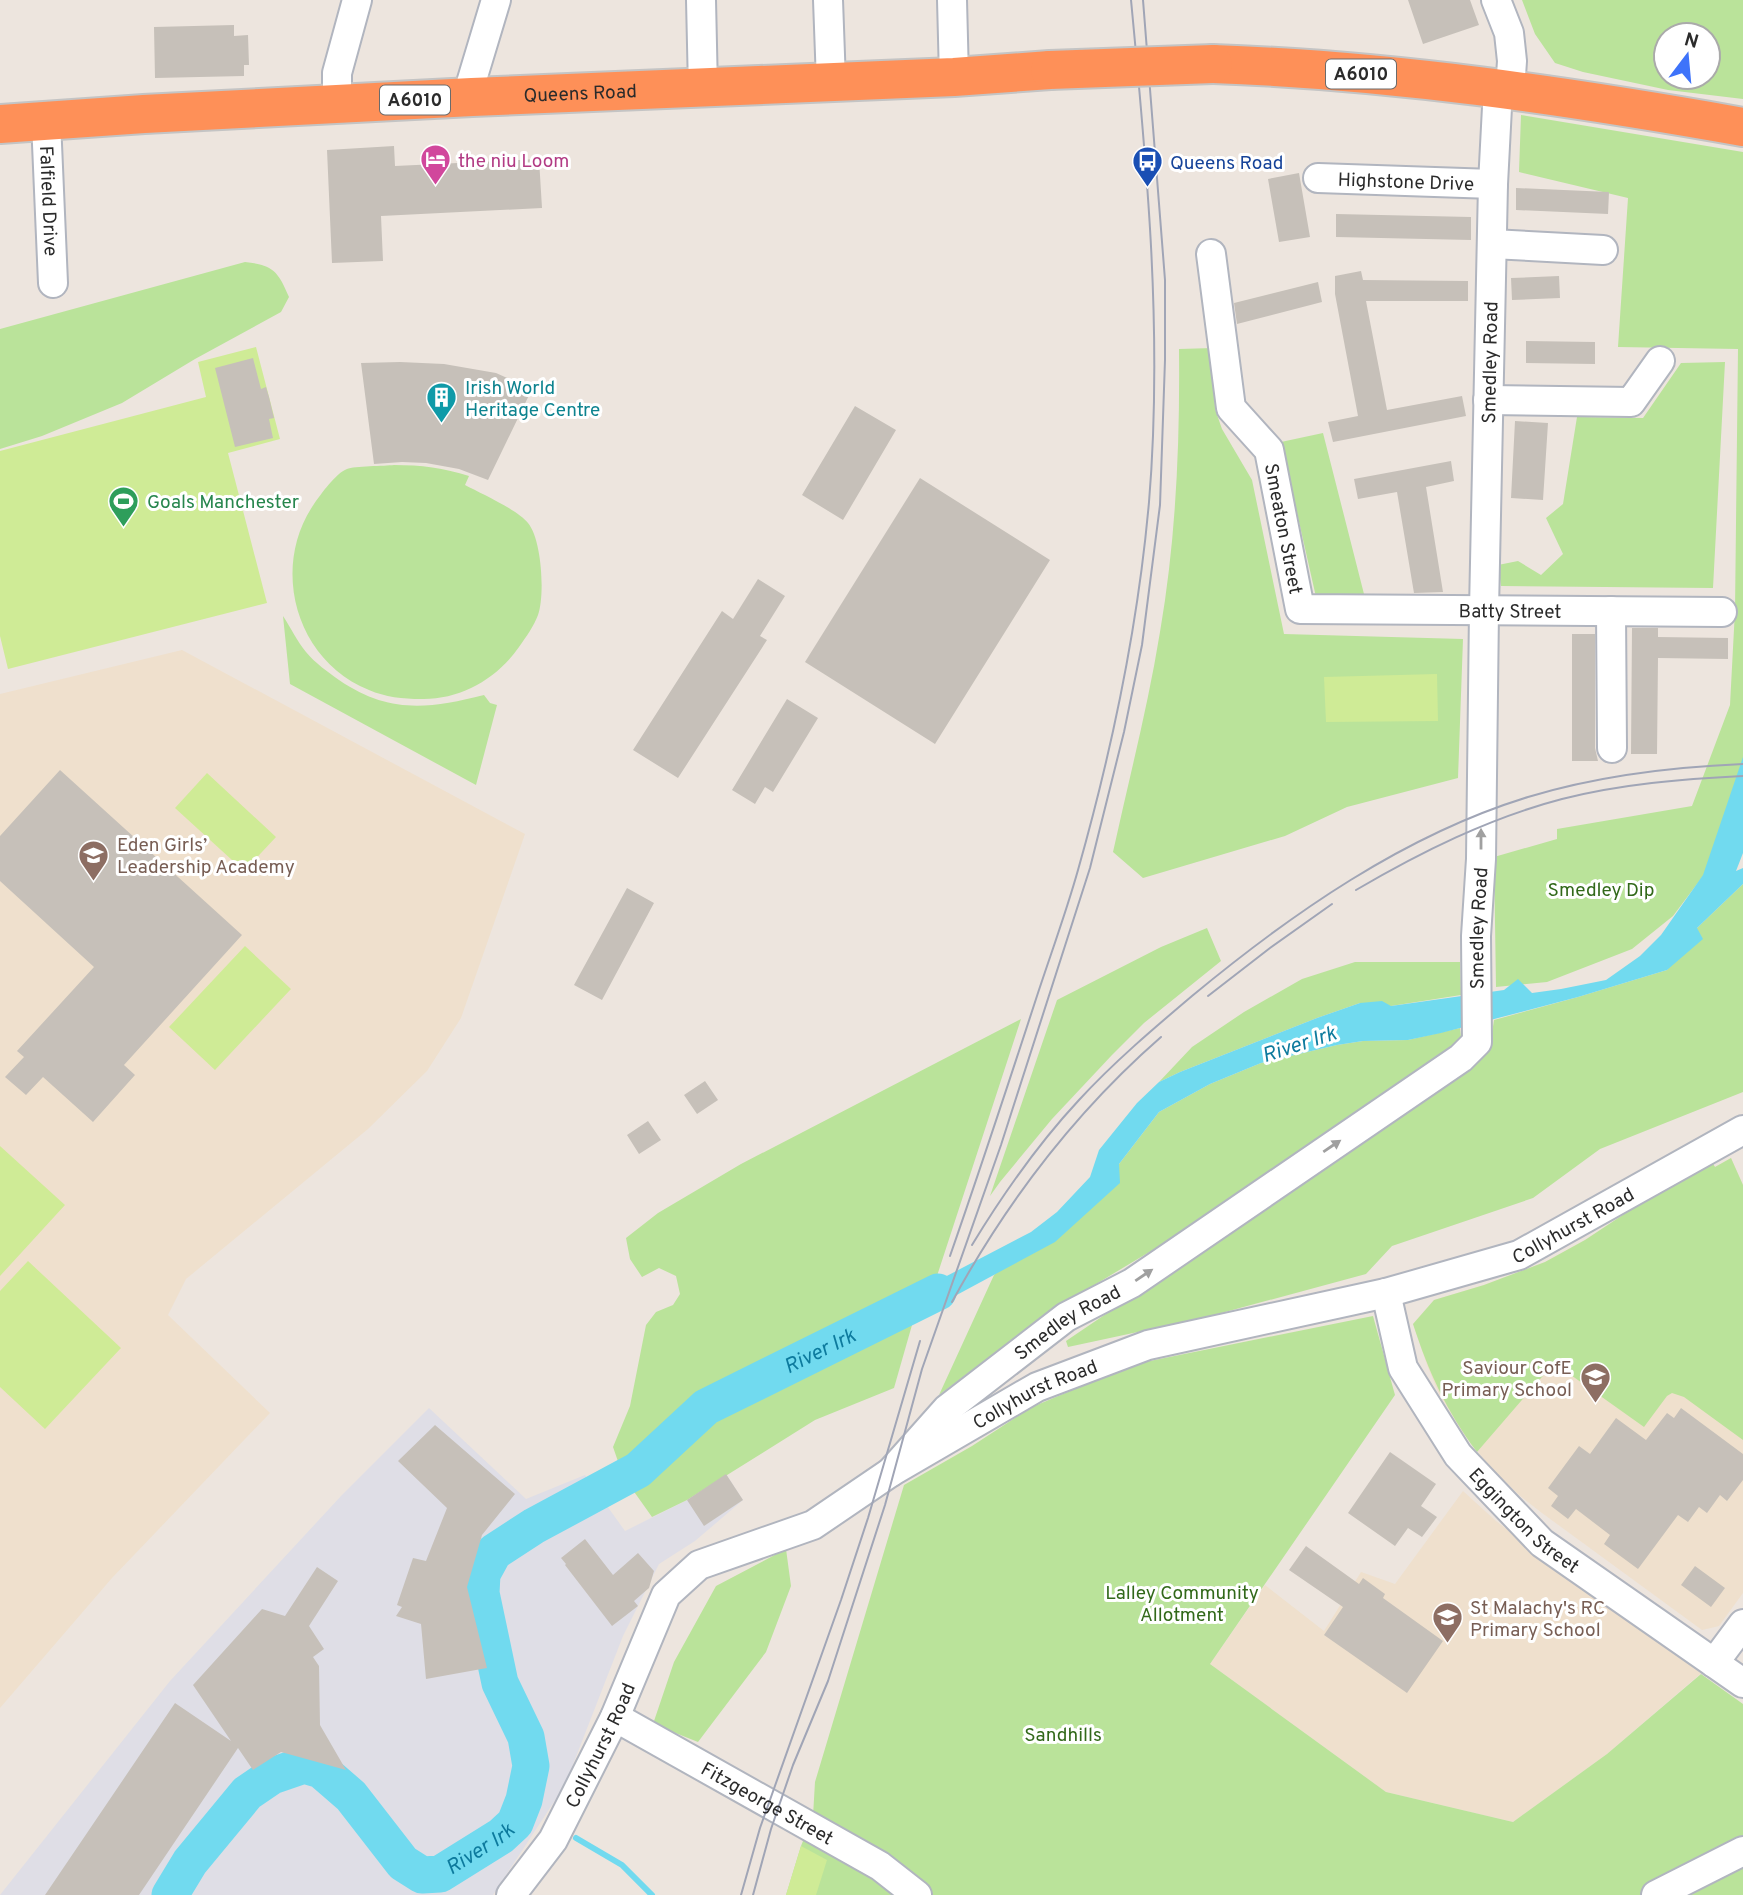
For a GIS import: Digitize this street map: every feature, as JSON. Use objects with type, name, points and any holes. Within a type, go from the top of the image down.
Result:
[{"type":"highway","name":"Queens Road","points":[[0,124],[472,97],[703,89],[1213,64],[1275,66],[1504,89],[1742,126]]},
{"type":"street","points":[[337,105],[337,74],[357,0]]},
{"type":"street","points":[[472,97],[471,83],[496,0]]},
{"type":"street","points":[[701,0],[703,89]]},
{"type":"street","points":[[828,0],[831,82]]},
{"type":"street","points":[[952,0],[954,77]]},
{"type":"street","name":"Smedley Road","points":[[891,1472],[947,1409],[1066,1317],[1132,1283],[1461,1058],[1477,1042],[1476,936],[1481,859],[1493,184],[1504,89],[1512,61],[1509,33],[1496,0]]},
{"type":"street","name":"Falfield Drive","points":[[46,121],[53,282]]},
{"type":"street","name":"Highstone Drive","points":[[1318,178],[1493,184]]},
{"type":"street","points":[[1492,244],[1602,250]]},
{"type":"street","name":"Smeaton Street","points":[[1211,254],[1231,408],[1269,450],[1300,609]]},
{"type":"street","points":[[1488,400],[1631,402],[1660,361]]},
{"type":"street","name":"Batty Street","points":[[1300,609],[1722,612]]},
{"type":"street","points":[[1611,611],[1612,748]]},
{"type":"street","name":"Collyhurst Road","points":[[510,1895],[553,1840],[615,1717],[666,1595],[699,1565],[813,1525],[891,1472],[1037,1387],[1147,1345],[1386,1293],[1519,1255],[1743,1130]]},
{"type":"street","name":"Eggington Street","points":[[1386,1293],[1403,1368],[1458,1455],[1542,1543],[1743,1682]]},
{"type":"street","points":[[1714,1663],[1743,1624]]},
{"type":"street","name":"Fitzgeorge Street","points":[[615,1717],[880,1866],[918,1895]]},
{"type":"street","points":[[1656,1895],[1743,1851]]},
{"type":"shaded area","points":[[182,650],[525,834],[461,1018],[427,1071],[368,1129],[186,1279],[168,1315],[270,1413],[112,1578],[0,1708],[0,694]]},
{"type":"shaded area","name":"Saviour CofE Primary School","points":[[1731,1158],[1743,1185],[1743,1593],[1719,1626],[1702,1630],[1542,1513],[1489,1466],[1463,1433],[1439,1394],[1413,1324],[1434,1300],[1545,1262],[1712,1162],[1715,1167]]},
{"type":"shaded area","points":[[429,1408],[526,1499],[585,1475],[625,1531],[687,1500],[726,1474],[743,1500],[695,1541],[659,1564],[623,1636],[565,1785],[493,1895],[0,1895],[170,1681],[341,1496]]},
{"type":"shaded area","name":"St Malachy's RC Primary School","points":[[1463,1491],[1532,1549],[1706,1669],[1607,1754],[1513,1822],[1386,1792],[1210,1664],[1265,1585],[1324,1631],[1361,1572],[1395,1584]]},
{"type":"green space","points":[[1522,0],[1743,0],[1743,99],[1676,91],[1722,91],[1722,21],[1652,21],[1652,87],[1583,72],[1555,63],[1535,34]]},
{"type":"green space","name":"Smedley Dip","points":[[1521,115],[1743,152],[1743,779],[1706,872],[1673,916],[1632,949],[1547,982],[1496,987],[1494,857],[1557,839],[1557,829],[1692,806],[1730,705],[1735,610],[1738,349],[1618,347],[1628,198],[1519,172]]},
{"type":"green space","points":[[245,262],[262,265],[278,275],[289,297],[281,312],[122,403],[42,436],[0,449],[0,329]]},
{"type":"green space","name":"Goals Manchester","points":[[256,347],[280,439],[228,453],[267,603],[8,669],[0,636],[0,451],[206,397],[198,362]]},
{"type":"green space","points":[[1213,348],[1215,409],[1222,429],[1252,480],[1284,634],[1463,639],[1458,778],[1347,807],[1285,836],[1143,878],[1113,852],[1150,687],[1170,562],[1179,420],[1179,349]]},
{"type":"green space","points":[[1725,362],[1713,588],[1501,586],[1498,565],[1518,561],[1541,575],[1563,554],[1546,518],[1563,504],[1577,417],[1643,418],[1681,363]]},
{"type":"green space","points":[[1323,433],[1364,594],[1316,597],[1281,442]]},
{"type":"green space","points":[[394,465],[432,468],[469,476],[465,485],[508,507],[528,523],[539,554],[540,606],[532,627],[500,669],[489,678],[450,696],[421,699],[394,697],[369,690],[344,676],[323,658],[308,635],[298,610],[293,583],[294,556],[301,529],[314,504],[334,479],[347,469]]},
{"type":"green space","points":[[283,616],[303,648],[317,664],[357,691],[375,699],[409,706],[445,703],[484,695],[490,703],[497,705],[476,785],[290,684]]},
{"type":"green space","points":[[1437,674],[1438,721],[1326,722],[1324,677]]},
{"type":"green space","points":[[207,773],[276,837],[244,871],[175,808]]},
{"type":"green space","points":[[1743,884],[1743,1092],[1600,1149],[1533,1198],[1392,1246],[1366,1274],[1203,1318],[1068,1347],[1066,1341],[1490,1046],[1494,1020],[1667,970],[1697,928]]},
{"type":"green space","points":[[1207,928],[1221,961],[1144,1023],[1112,1055],[1052,1119],[990,1196],[1057,1000],[1161,947]]},
{"type":"green space","points":[[245,946],[291,989],[215,1070],[169,1027]]},
{"type":"green space","points":[[1355,962],[1460,962],[1461,995],[1391,1006],[1360,1003],[1159,1082],[1192,1047],[1244,1012],[1302,979]]},
{"type":"green space","points":[[1021,1019],[935,1282],[766,1365],[704,1400],[635,1461],[621,1470],[613,1447],[630,1406],[646,1325],[656,1312],[673,1305],[680,1294],[676,1276],[659,1268],[642,1277],[630,1259],[626,1238],[658,1213],[741,1164]]},
{"type":"green space","points":[[1460,1028],[1461,1037],[1452,1050],[1211,1215],[1046,1314],[939,1395],[994,1275],[1119,1164],[1159,1112],[1210,1084],[1261,1063],[1337,1045],[1363,1041],[1408,1040]]},
{"type":"green space","points":[[0,1146],[65,1205],[0,1276]]},
{"type":"green space","points":[[1731,1158],[1743,1185],[1743,1440],[1684,1397],[1672,1393],[1644,1427],[1554,1363],[1477,1452],[1439,1391],[1413,1324],[1434,1300],[1545,1262],[1712,1162],[1715,1167]]},
{"type":"green space","points":[[28,1261],[121,1348],[45,1429],[0,1387],[0,1291]]},
{"type":"green space","name":"Sandhills","points":[[1373,1316],[1395,1395],[1210,1664],[1386,1792],[1513,1822],[1607,1754],[1701,1674],[1743,1704],[1743,1895],[786,1895],[813,1816],[815,1782],[904,1485],[1032,1407],[1135,1364]]},
{"type":"green space","points":[[914,1318],[894,1388],[815,1420],[687,1500],[652,1517],[630,1486],[712,1417],[843,1347]]},
{"type":"green space","points":[[786,1549],[791,1586],[766,1652],[698,1742],[653,1724],[674,1662],[716,1586]]},
{"type":"green space","points":[[801,1846],[827,1860],[816,1895],[786,1895]]},
{"type":"water","points":[[1743,757],[1743,853],[1736,871],[1743,868],[1743,884],[1697,928],[1703,939],[1667,970],[1578,997],[1441,1033],[1408,1040],[1363,1041],[1337,1045],[1261,1063],[1210,1084],[1159,1112],[1119,1164],[1120,1183],[1055,1242],[914,1318],[889,1326],[895,1303],[1031,1232],[1057,1212],[1090,1177],[1099,1150],[1137,1103],[1159,1082],[1360,1003],[1382,1001],[1391,1006],[1504,990],[1518,979],[1532,993],[1606,980],[1640,956],[1661,935],[1703,875]]},
{"type":"building","points":[[1408,0],[1470,0],[1479,25],[1423,44]]},
{"type":"building","points":[[234,25],[234,36],[248,35],[249,65],[244,65],[244,76],[155,78],[154,27]]},
{"type":"building","name":"the niu Loom","points":[[394,146],[395,166],[539,159],[542,208],[381,216],[383,261],[332,263],[327,150]]},
{"type":"building","points":[[1299,173],[1310,237],[1279,242],[1268,179]]},
{"type":"building","points":[[1516,188],[1609,192],[1608,214],[1516,210]]},
{"type":"building","points":[[1336,214],[1471,217],[1471,240],[1336,237]]},
{"type":"building","points":[[1361,271],[1363,280],[1468,281],[1468,301],[1366,301],[1387,410],[1462,396],[1466,416],[1333,442],[1328,422],[1358,416],[1335,294],[1335,276]]},
{"type":"building","points":[[1559,276],[1560,298],[1512,300],[1511,278]]},
{"type":"building","points":[[1318,282],[1322,302],[1237,324],[1234,303]]},
{"type":"building","points":[[1526,341],[1595,342],[1595,364],[1526,363]]},
{"type":"building","points":[[253,358],[261,389],[266,387],[269,397],[274,418],[269,419],[273,438],[235,447],[215,368]]},
{"type":"building","name":"Irish World Heritage Centre","points":[[361,363],[444,364],[496,373],[532,389],[488,480],[459,469],[426,463],[374,464]]},
{"type":"building","points":[[855,406],[896,430],[843,520],[802,495]]},
{"type":"building","points":[[1515,421],[1548,423],[1543,500],[1511,498]]},
{"type":"building","points":[[1451,461],[1454,481],[1426,487],[1443,592],[1414,593],[1397,492],[1358,499],[1354,479]]},
{"type":"building","points":[[920,478],[1050,560],[935,744],[805,662]]},
{"type":"building","points":[[758,579],[785,596],[760,636],[767,640],[678,778],[633,750],[722,611],[733,619]]},
{"type":"building","points":[[1632,628],[1658,628],[1658,637],[1728,638],[1728,659],[1658,658],[1657,754],[1631,754]]},
{"type":"building","points":[[1572,634],[1595,634],[1595,748],[1598,761],[1572,761]]},
{"type":"building","points":[[787,699],[818,718],[773,792],[765,787],[755,804],[732,790]]},
{"type":"building","points":[[60,770],[242,935],[124,1065],[135,1075],[93,1122],[43,1077],[26,1095],[5,1077],[24,1057],[17,1051],[94,967],[0,881],[0,836]]},
{"type":"building","points":[[627,888],[654,903],[602,1000],[574,985]]},
{"type":"building","points":[[705,1081],[718,1100],[697,1114],[684,1095]]},
{"type":"building","points":[[648,1121],[661,1140],[639,1154],[627,1135]]},
{"type":"building","points":[[1681,1408],[1743,1454],[1743,1480],[1727,1501],[1720,1495],[1707,1513],[1699,1507],[1688,1522],[1678,1515],[1638,1569],[1604,1544],[1610,1535],[1576,1509],[1568,1519],[1551,1506],[1558,1496],[1548,1488],[1579,1446],[1590,1454],[1616,1418],[1646,1440],[1667,1413],[1674,1418]]},
{"type":"building","points":[[435,1425],[515,1494],[482,1535],[467,1587],[487,1668],[426,1679],[421,1624],[396,1616],[402,1607],[397,1605],[413,1558],[426,1561],[447,1508],[398,1461]]},
{"type":"building","points":[[1390,1452],[1436,1484],[1421,1506],[1437,1517],[1422,1537],[1408,1528],[1395,1546],[1348,1513]]},
{"type":"building","points":[[726,1474],[743,1500],[704,1526],[687,1500]]},
{"type":"building","points":[[585,1539],[613,1575],[638,1553],[654,1571],[649,1588],[634,1601],[638,1606],[612,1626],[561,1558]]},
{"type":"building","points":[[1306,1546],[1359,1584],[1363,1578],[1385,1594],[1383,1598],[1443,1641],[1407,1693],[1324,1635],[1343,1607],[1289,1570]]},
{"type":"building","points":[[1695,1566],[1725,1588],[1711,1607],[1681,1585]]},
{"type":"building","points":[[317,1567],[338,1581],[309,1626],[324,1649],[313,1657],[319,1666],[320,1725],[346,1770],[281,1752],[253,1770],[238,1748],[139,1895],[45,1895],[175,1703],[231,1741],[193,1685],[262,1609],[285,1616]]},
{"type":"waterway","name":"River Irk","points":[[170,1895],[190,1862],[247,1793],[272,1776],[304,1765],[321,1770],[351,1796],[403,1863],[422,1875],[440,1874],[501,1836],[515,1823],[524,1800],[531,1766],[526,1737],[500,1683],[481,1593],[482,1574],[494,1552],[534,1526],[638,1470],[706,1407],[938,1292]]},
{"type":"waterway","points":[[576,1838],[622,1865],[652,1895]]},
{"type":"tram line","points":[[950,1256],[1078,870],[1113,734],[1138,595],[1153,439],[1154,314],[1143,125],[1131,0]]},
{"type":"tram line","points":[[753,1895],[771,1829],[793,1765],[828,1681],[885,1505],[922,1369],[1001,1145],[1090,868],[1124,732],[1142,645],[1160,505],[1165,360],[1165,280],[1143,0]]},
{"type":"tram line","points":[[972,1245],[1035,1152],[1106,1072],[1230,965],[1351,880],[1437,833],[1528,797],[1581,783],[1634,774],[1743,764]]},
{"type":"tram line","points":[[1356,890],[1456,837],[1508,816],[1562,799],[1629,786],[1743,776]]},
{"type":"tram line","points":[[1208,996],[1332,904]]},
{"type":"tram line","points":[[952,1302],[996,1229],[1044,1160],[1099,1096],[1161,1037]]},
{"type":"tram line","points":[[741,1895],[760,1828],[868,1518],[920,1341]]},
{"type":"place","name":"the niu Loom","points":[[435,187]]},
{"type":"place","name":"Queens Road","points":[[1147,189]]},
{"type":"place","name":"Irish World Heritage Centre","points":[[442,425]]},
{"type":"place","name":"Goals Manchester","points":[[124,528]]},
{"type":"place","name":"Eden Girls’ Leadership Academy","points":[[94,882]]},
{"type":"place","name":"Saviour CofE Primary School","points":[[1595,1405]]},
{"type":"place","name":"St Malachy's RC Primary School","points":[[1447,1645]]},
{"type":"park label","name":"Lalley Community Allotment","points":[[1182,1603]]}]
